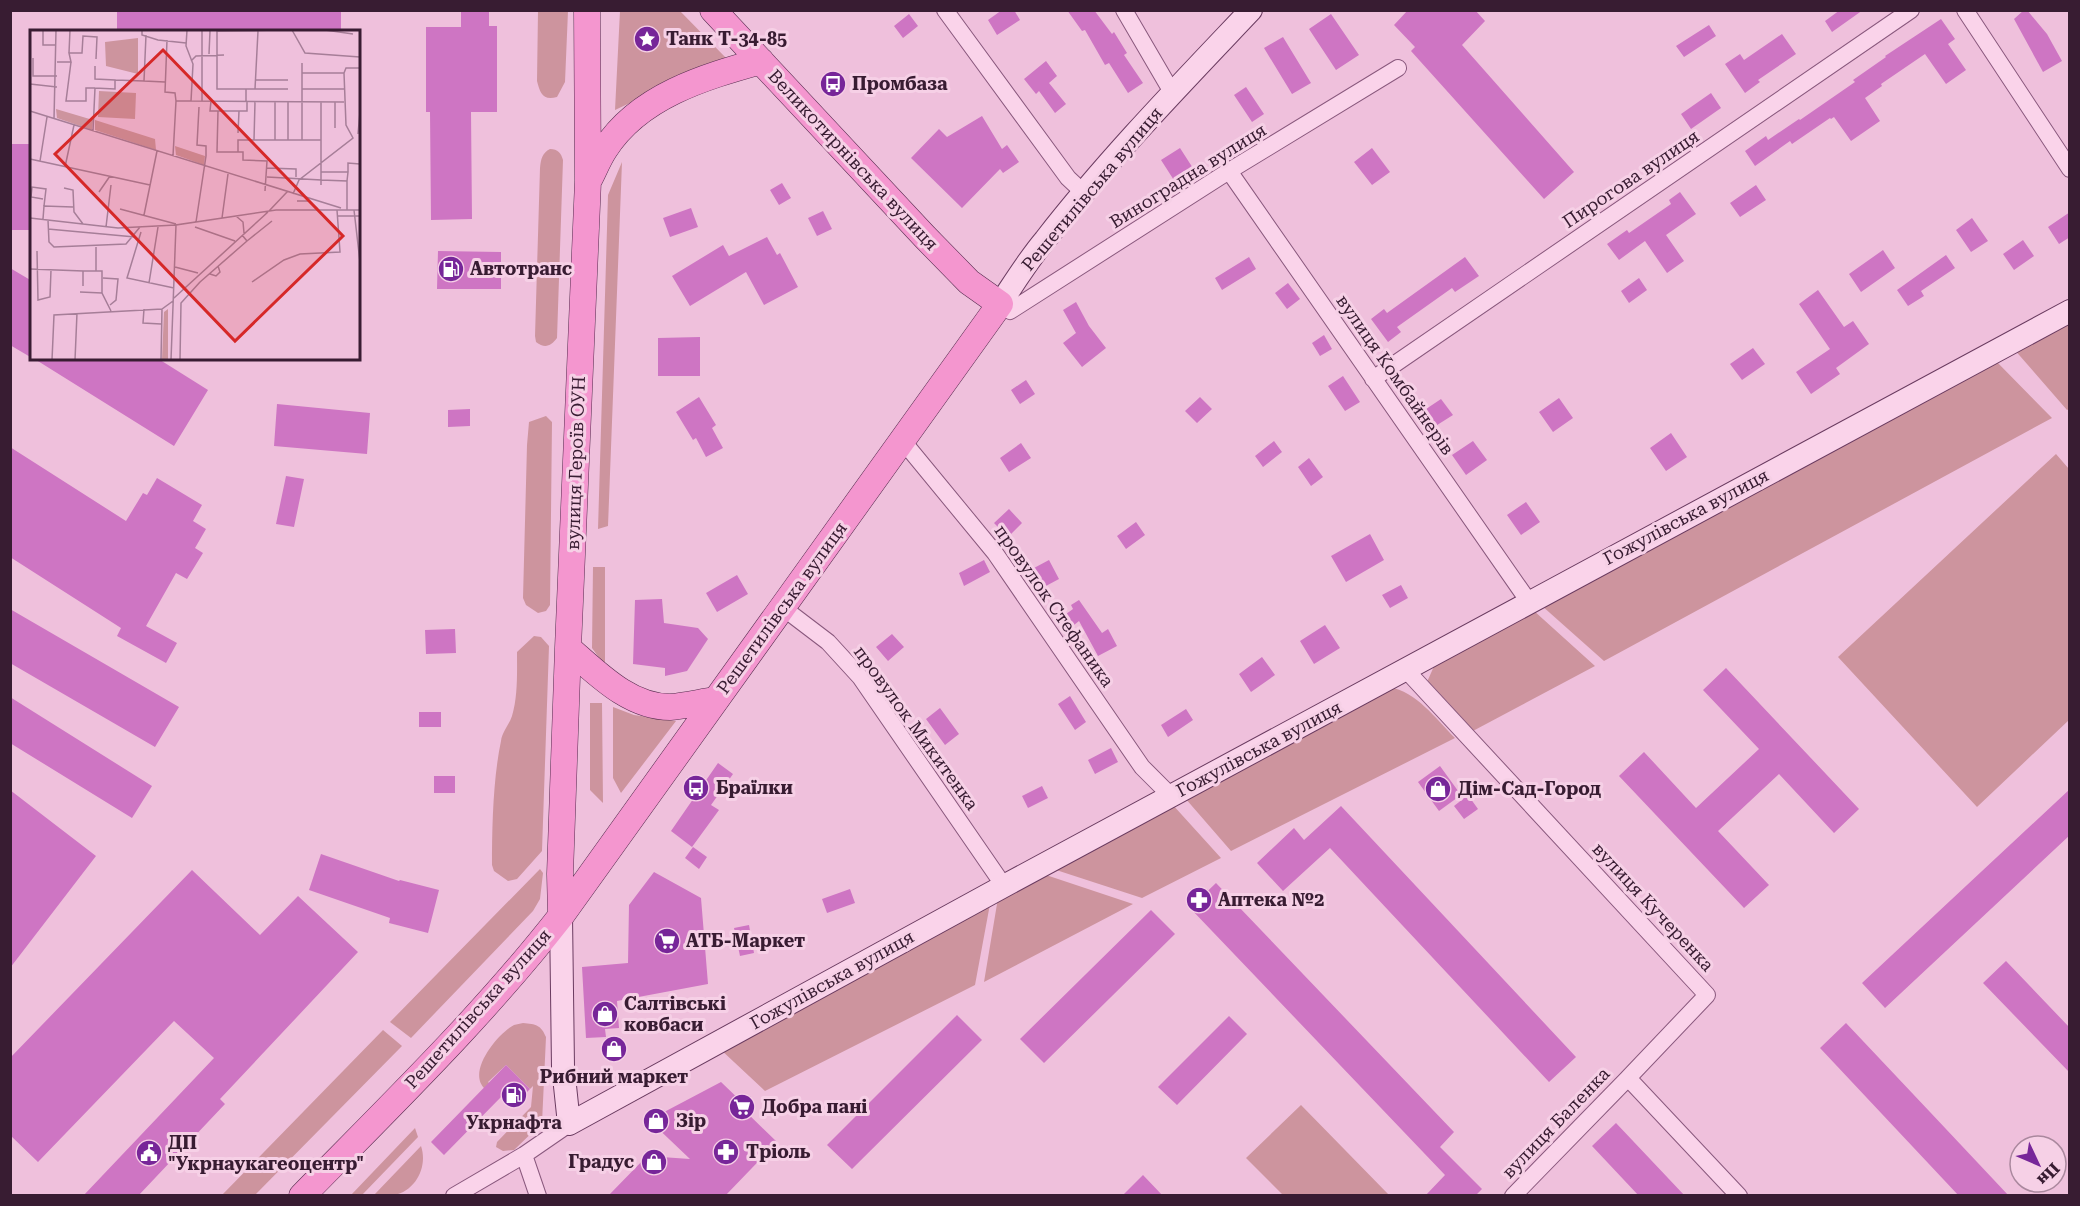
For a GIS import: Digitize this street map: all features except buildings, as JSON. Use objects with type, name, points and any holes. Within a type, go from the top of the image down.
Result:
[{"type":"main road","name":"вулиця Героїв ОУН","points":[[561,916],[568,648],[588,181],[587,10]]},
{"type":"main road","name":"Великотирнівська вулиця","points":[[713,10],[925,237],[969,282],[1000,304]]},
{"type":"main road","points":[[588,181],[605,148],[634,118],[653,103],[697,80],[761,61]]},
{"type":"main road","name":"Решетилівська вулиця","points":[[302,1196],[449,1046],[523,964],[561,916],[1000,304]]},
{"type":"main road","points":[[568,648],[609,683],[641,702],[671,707],[716,700]]},
{"type":"street","points":[[945,10],[1068,178],[1084,193]]},
{"type":"street","points":[[1124,10],[1173,94]]},
{"type":"street","name":"Решетилівська вулиця","points":[[1000,304],[1043,241],[1251,10]]},
{"type":"street","name":"Пирогова вулиця","points":[[1373,379],[1911,10]]},
{"type":"street","points":[[1965,10],[2070,169]]},
{"type":"street","name":"Виноградна вулиця","points":[[1000,304],[1010,311],[1229,171],[1398,68]]},
{"type":"street","name":"вулиця Комбайнерів","points":[[1229,171],[1529,602]]},
{"type":"street","name":"Гожулівська вулиця","points":[[454,1196],[524,1155],[568,1124],[2070,311]]},
{"type":"street","name":"провулок Стефаника","points":[[902,440],[995,553],[1142,767],[1172,796]]},
{"type":"street","name":"провулок Микитенка","points":[[782,607],[828,642],[860,677],[1004,886]]},
{"type":"street","name":"вулиця Кучеренка","points":[[1406,669],[1707,995],[1628,1078]]},
{"type":"street","points":[[561,916],[563,1067],[568,1124]]},
{"type":"street","points":[[1628,1078],[1739,1196]]},
{"type":"street","name":"вулиця Баленка","points":[[1513,1196],[1628,1078]]},
{"type":"street","points":[[524,1155],[538,1196]]},
{"type":"shaded area","points":[[538,11],[568,11],[565,82],[557,97],[552,98],[543,95],[537,81]]},
{"type":"shaded area","points":[[620,11],[680,11],[726,58],[615,110]]},
{"type":"shaded area","points":[[550,149],[559,152],[563,160],[557,338],[550,345],[545,346],[536,342],[535,336],[540,168],[542,157]]},
{"type":"shaded area","points":[[622,162],[608,526],[598,529],[608,195]]},
{"type":"shaded area","points":[[2069,318],[2069,409],[2067,410],[2013,348]]},
{"type":"shaded area","points":[[1995,360],[2052,418],[1604,661],[1541,605]]},
{"type":"shaded area","points":[[546,416],[552,422],[550,605],[546,611],[538,613],[526,605],[523,598],[527,445],[529,422]]},
{"type":"shaded area","points":[[2056,454],[2069,469],[2069,720],[1977,807],[1838,657]]},
{"type":"shaded area","points":[[593,567],[605,567],[605,666],[592,648]]},
{"type":"shaded area","points":[[1533,610],[1595,666],[1471,732],[1427,682],[1435,664]]},
{"type":"shaded area","points":[[534,636],[541,637],[549,646],[542,851],[517,879],[508,881],[494,871],[492,865],[496,771],[502,738],[512,716],[515,701],[517,652]]},
{"type":"shaded area","points":[[1389,687],[1417,700],[1455,738],[1231,851],[1185,798]]},
{"type":"shaded area","points":[[590,703],[602,703],[603,803],[590,790]]},
{"type":"shaded area","points":[[613,707],[634,715],[676,721],[621,793],[613,778]]},
{"type":"shaded area","points":[[1172,804],[1221,858],[1142,898],[1050,868]]},
{"type":"shaded area","points":[[540,869],[543,873],[540,899],[533,911],[411,1038],[390,1022]]},
{"type":"shaded area","points":[[1043,874],[1133,904],[984,982],[998,898]]},
{"type":"shaded area","points":[[990,904],[975,985],[765,1091],[719,1048]]},
{"type":"shaded area","points":[[523,1023],[538,1026],[546,1037],[542,1123],[514,1150],[503,1151],[496,1147],[497,1142],[531,1107],[533,1086],[530,1089],[506,1065],[488,1082],[499,1093],[485,1089],[480,1082],[479,1073],[486,1054],[500,1036],[514,1025]]},
{"type":"shaded area","points":[[383,1030],[402,1046],[255,1195],[222,1195]]},
{"type":"shaded area","points":[[1301,1105],[1389,1195],[1283,1195],[1246,1158]]},
{"type":"shaded area","points":[[415,1128],[418,1137],[362,1195],[351,1195]]},
{"type":"shaded area","points":[[421,1146],[423,1162],[414,1183],[402,1193],[387,1196],[374,1195]]},
{"type":"place","name":"Танк Т-34-85","points":[[647,39]]},
{"type":"place","name":"Промбаза","points":[[833,84]]},
{"type":"place","name":"Автотранс","points":[[451,269]]},
{"type":"place","name":"Браїлки","points":[[696,788]]},
{"type":"place","name":"Дім-Сад-Город","points":[[1438,789]]},
{"type":"place","name":"Аптека №2","points":[[1199,900]]},
{"type":"place","name":"АТБ-Маркет","points":[[667,941]]},
{"type":"place","name":"Салтівські ковбаси","points":[[605,1014]]},
{"type":"place","name":"Рибний маркет","points":[[614,1049]]},
{"type":"place","name":"Укрнафта","points":[[514,1095]]},
{"type":"place","name":"Добра пані","points":[[742,1107]]},
{"type":"place","name":"Зір","points":[[656,1121]]},
{"type":"place","name":"Тріоль","points":[[726,1152]]},
{"type":"place","name":"ДП \"Укрнаукагеоцентр\"","points":[[149,1153]]},
{"type":"place","name":"Градус","points":[[654,1162]]}]
